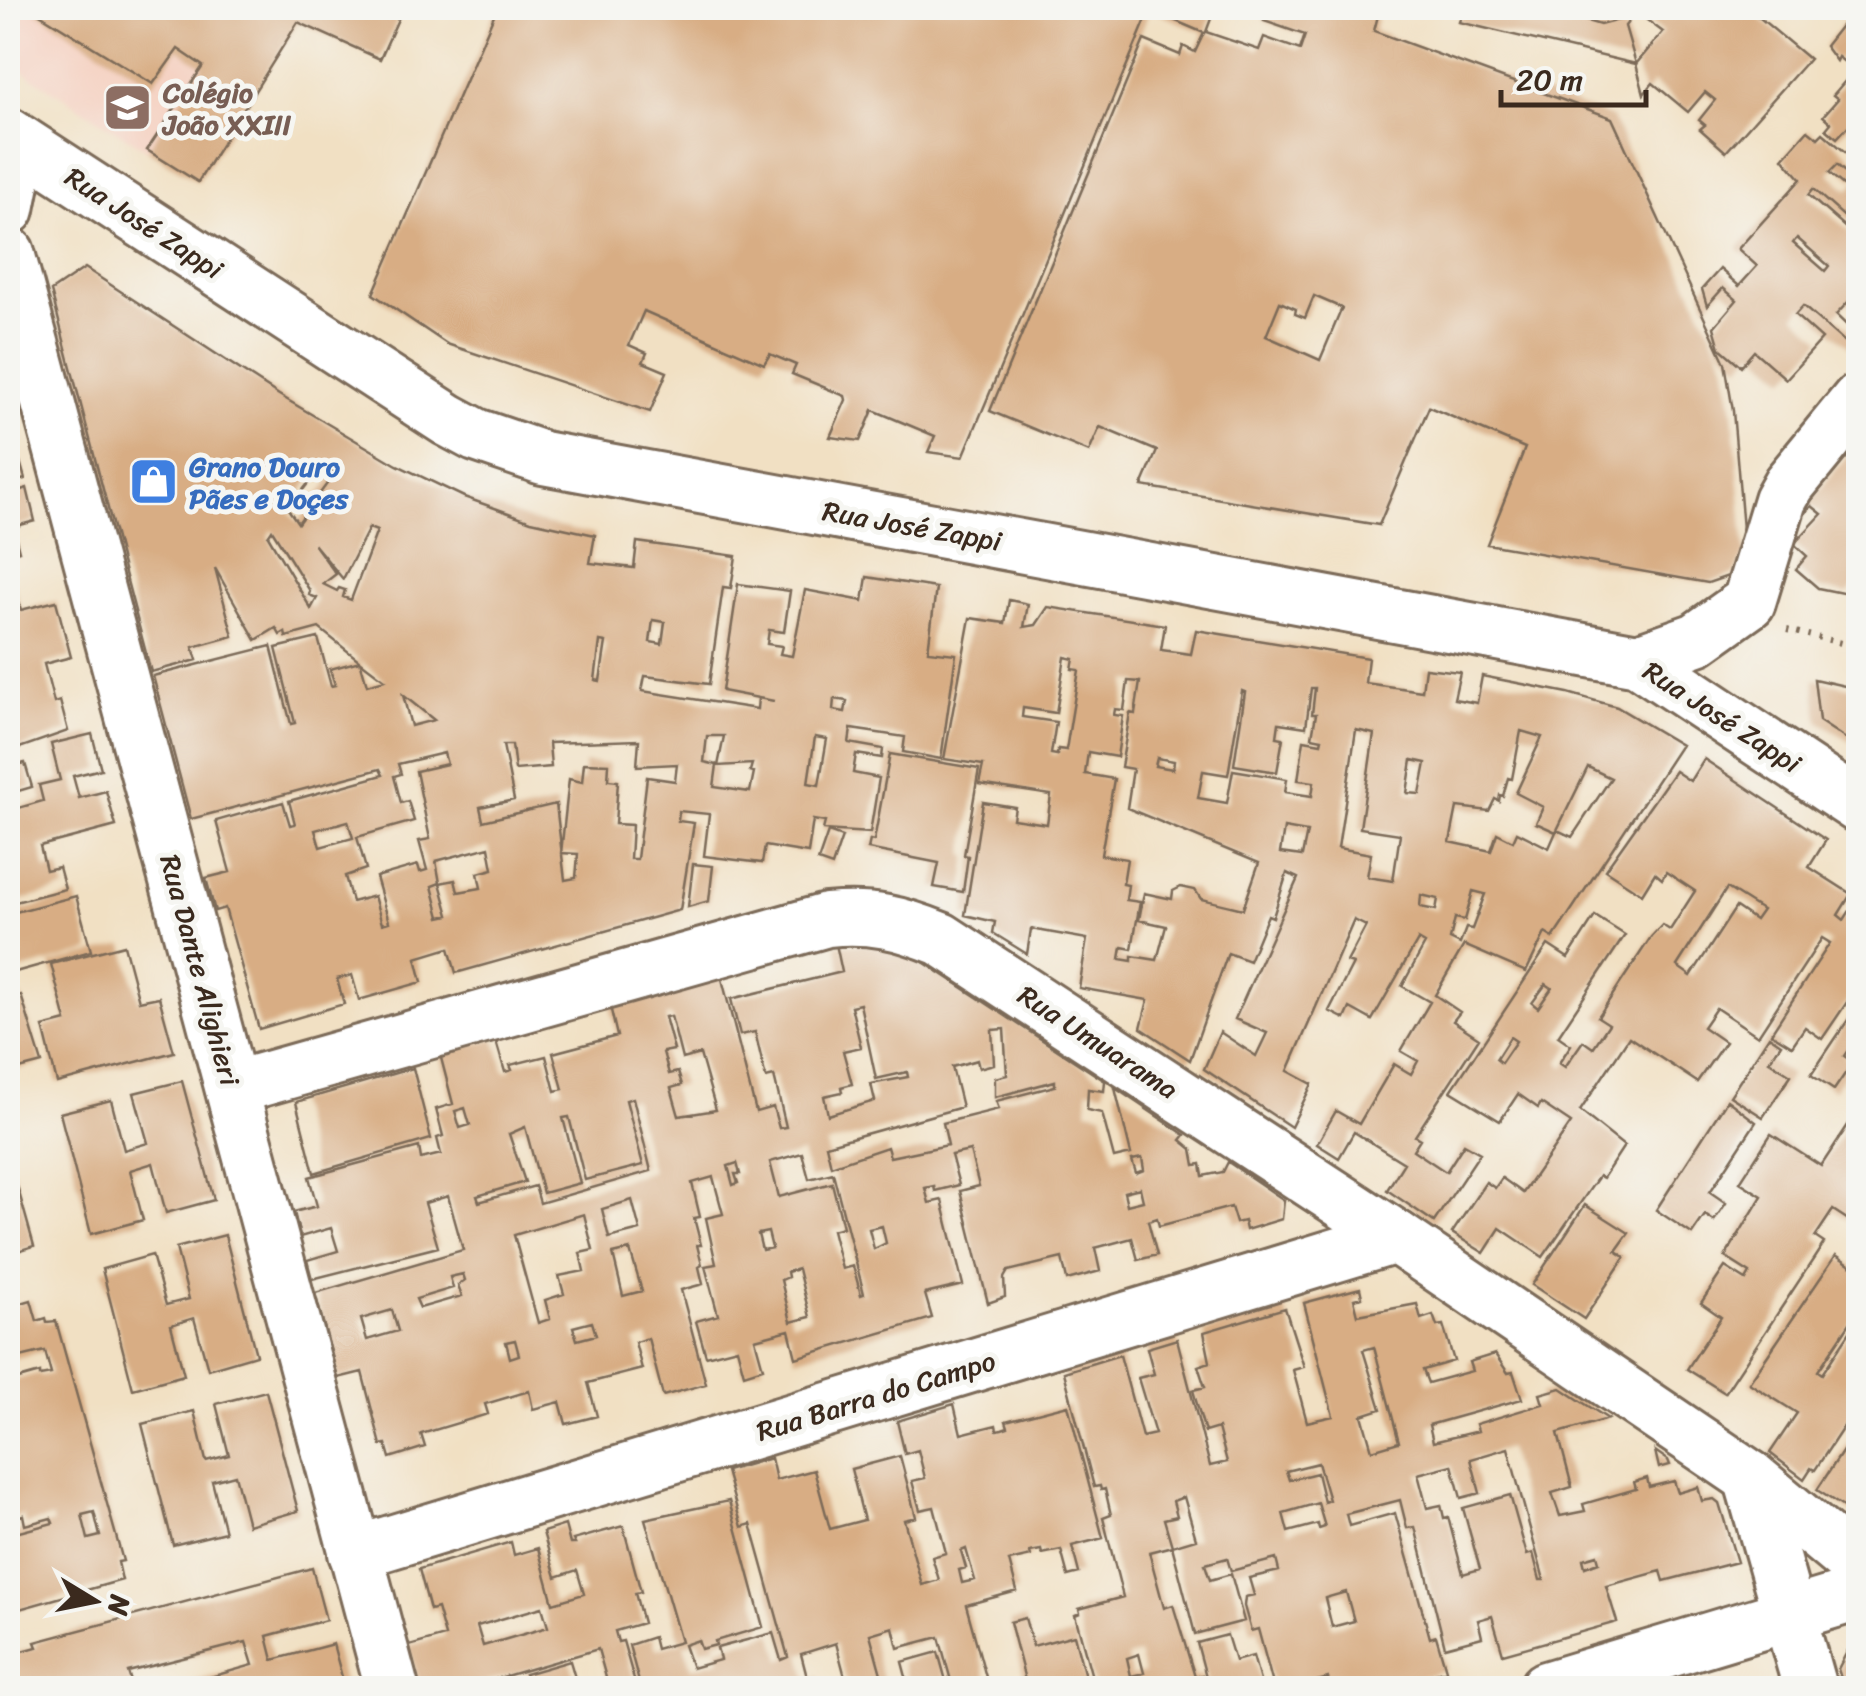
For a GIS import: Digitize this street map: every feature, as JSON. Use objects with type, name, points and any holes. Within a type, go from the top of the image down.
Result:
[{"type":"street","points":[[8,210],[14,138]]},
{"type":"street","name":"Rua José Zappi","points":[[14,138],[448,420],[507,447],[562,462],[1638,660],[1858,806]]},
{"type":"street","name":"Rua Dante Alighieri","points":[[8,258],[392,1688]]},
{"type":"street","points":[[1638,660],[1697,640],[1749,602],[1773,516],[1790,484],[1858,400]]},
{"type":"street","name":"Rua Umuarama","points":[[232,1088],[827,920],[862,917],[901,923],[940,939],[1396,1236],[1750,1477],[1858,1568]]},
{"type":"street","name":"Rua Barra do Campo","points":[[355,1552],[1396,1236]]},
{"type":"street","points":[[1750,1477],[1810,1688]]},
{"type":"street","points":[[1546,1688],[1858,1594]]},
{"type":"path","points":[[1732,617],[1858,646]]},
{"type":"shaded area","name":"Colégio João XXIII","points":[[8,8],[243,8],[147,150],[8,62]]},
{"type":"building","points":[[30,8],[403,8],[380,59],[298,22],[198,182],[147,150],[203,66],[178,49],[153,84]]},
{"type":"building","points":[[497,8],[1215,8],[1206,32],[1259,50],[1264,37],[1300,50],[1305,35],[1264,21],[1268,8],[1380,8],[1374,31],[1612,118],[1725,363],[1745,553],[1734,574],[1708,583],[1487,544],[1525,448],[1429,407],[1379,525],[1142,486],[1157,451],[1100,427],[1089,452],[990,411],[1144,40],[1180,55],[1183,46],[1195,52],[1204,33],[1150,10],[963,457],[928,452],[935,436],[873,410],[860,441],[830,437],[845,396],[792,374],[796,365],[770,354],[764,364],[644,311],[629,345],[647,353],[643,362],[667,372],[650,412],[447,344],[373,294]],"holes":[[[1314,296],[1342,308],[1320,360],[1266,336],[1280,302],[1305,318]]]},
{"type":"building","points":[[1463,8],[1578,8],[1577,18],[1600,25],[1623,19],[1619,8],[1748,8],[1809,59],[1726,152],[1700,129],[1705,125],[1699,120],[1715,100],[1705,92],[1688,112],[1653,83],[1644,94],[1636,64],[1459,22]],"holes":[[[1636,12],[1663,32],[1636,64],[1625,26]]]},
{"type":"building","points":[[1855,8],[1858,59],[1851,67],[1838,57],[1836,61],[1825,46]]},
{"type":"building","points":[[1858,66],[1858,129],[1851,123],[1837,138],[1826,129],[1831,123],[1823,116],[1838,99],[1833,95]]},
{"type":"building","points":[[1808,130],[1818,138],[1823,133],[1858,163],[1853,179],[1837,165],[1829,173],[1849,190],[1858,179],[1858,229],[1813,189],[1808,195],[1856,237],[1858,233],[1858,312],[1848,302],[1836,315],[1858,336],[1850,347],[1803,306],[1795,315],[1822,339],[1786,379],[1754,351],[1741,366],[1720,348],[1714,327],[1737,300],[1723,288],[1707,306],[1702,289],[1720,269],[1739,286],[1757,266],[1738,249],[1801,179],[1783,158]],"holes":[[[1797,238],[1829,266],[1825,271],[1793,243]]]},
{"type":"building","points":[[85,268],[279,395],[397,465],[464,497],[531,521],[595,535],[590,563],[634,568],[637,542],[736,556],[731,588],[723,587],[709,684],[645,676],[642,691],[757,709],[758,698],[774,701],[722,691],[738,584],[790,591],[784,632],[769,630],[767,644],[782,646],[780,654],[792,656],[805,590],[863,601],[867,577],[936,588],[928,651],[956,654],[941,759],[903,752],[905,737],[851,729],[849,743],[883,749],[882,758],[856,754],[853,773],[879,778],[870,833],[823,830],[825,822],[813,820],[808,853],[765,846],[762,863],[704,856],[709,814],[679,811],[678,821],[694,823],[680,910],[456,973],[449,948],[416,958],[422,982],[359,1000],[352,975],[337,979],[344,1004],[259,1029],[225,908],[215,911],[206,878],[230,872],[216,821],[283,802],[290,825],[295,824],[289,801],[383,775],[380,769],[191,819],[153,676],[271,646],[291,724],[295,723],[276,648],[318,638],[331,686],[335,685],[330,669],[360,661],[319,628],[286,637],[285,632],[280,635],[276,628],[256,640],[215,568],[233,636],[193,647],[197,660],[151,672],[51,291]],"holes":[[[324,463],[335,473],[298,523],[288,509]],[[369,528],[377,531],[351,600],[343,597],[345,590],[337,591],[323,584],[336,574],[314,544],[343,579]],[[272,530],[309,595],[317,598],[311,609],[268,536]],[[653,620],[665,622],[662,644],[650,642]],[[600,641],[606,642],[600,681],[595,680]],[[360,661],[385,680],[367,685]],[[403,695],[434,720],[411,726]],[[834,699],[847,701],[845,712],[833,710]],[[707,736],[724,736],[718,766],[752,764],[750,771],[754,772],[750,792],[714,787],[717,765],[704,762]],[[815,737],[827,739],[819,785],[808,783]],[[639,740],[637,766],[677,764],[675,781],[647,777],[637,859],[630,859],[632,825],[615,824],[618,781],[608,780],[609,764],[584,763],[582,782],[569,779],[561,850],[556,804],[483,821],[480,807],[514,800],[503,745],[512,745],[515,770],[551,767],[549,743]],[[444,753],[447,764],[416,771],[430,839],[419,841],[427,870],[420,872],[418,865],[376,877],[389,922],[382,924],[374,896],[352,902],[345,876],[366,869],[357,837],[414,821],[408,801],[401,803],[394,776],[401,774],[398,764]],[[348,821],[353,838],[320,847],[315,830]],[[489,847],[493,869],[478,873],[481,888],[458,892],[455,880],[440,883],[436,861]],[[562,853],[578,854],[576,878],[565,880]],[[440,883],[449,915],[440,917],[432,886]]]},
{"type":"building","points":[[8,419],[25,479],[8,484]]},
{"type":"building","points":[[1858,442],[1858,581],[1847,594],[1818,588],[1796,569],[1807,556],[1794,544],[1822,514],[1812,506],[1796,524],[1798,493],[1809,503]]},
{"type":"building","points":[[27,488],[35,521],[13,527],[19,551],[8,554],[8,494]]},
{"type":"building","points":[[9,566],[21,610],[56,601],[71,657],[44,664],[54,703],[60,701],[68,731],[8,752],[8,681],[12,679],[10,673],[15,672],[11,659],[8,660]]},
{"type":"building","points":[[1009,600],[1028,604],[1024,627],[1036,625],[1048,607],[1165,625],[1161,650],[1191,654],[1196,630],[1368,658],[1365,683],[1422,691],[1425,668],[1460,672],[1454,699],[1477,703],[1482,676],[1568,693],[1617,707],[1681,745],[1553,938],[1545,933],[1526,972],[1464,945],[1435,995],[1460,1012],[1453,1021],[1479,1038],[1415,1136],[1420,1139],[1413,1150],[1446,1172],[1464,1144],[1480,1153],[1434,1222],[1387,1190],[1404,1163],[1354,1132],[1339,1158],[1317,1144],[1336,1111],[1359,1124],[1394,1064],[1411,1074],[1418,1061],[1401,1051],[1430,1002],[1402,986],[1425,944],[1418,940],[1372,1020],[1350,1008],[1345,1019],[1329,1011],[1353,964],[1347,962],[1366,926],[1354,920],[1288,1071],[1312,1084],[1291,1127],[1204,1069],[1220,1032],[1256,1056],[1267,1033],[1235,1019],[1298,878],[1287,873],[1273,917],[1268,915],[1249,961],[1228,953],[1190,1060],[1141,1028],[1148,1000],[1079,988],[1087,939],[1031,929],[1027,954],[993,933],[995,922],[965,915],[983,802],[1015,807],[1013,819],[1047,824],[1051,795],[979,784],[983,765],[944,759],[970,618],[1005,623]],"holes":[[[1065,657],[1074,659],[1072,669],[1079,670],[1066,750],[1058,749],[1057,755],[1051,754],[1056,722],[1022,717],[1023,708],[1056,713]],[[1128,681],[1140,682],[1121,767],[1133,769],[1127,808],[1259,863],[1243,909],[1201,899],[1195,890],[1181,887],[1173,891],[1172,899],[1144,893],[1139,920],[1166,926],[1157,960],[1132,956],[1132,961],[1120,959],[1122,947],[1132,949],[1140,902],[1126,900],[1128,885],[1123,884],[1127,859],[1101,855],[1114,779],[1085,774],[1088,752],[1117,757],[1123,716],[1114,715],[1115,709],[1124,710]],[[1311,688],[1315,688],[1312,737],[1322,739],[1321,743],[1304,740],[1298,780],[1314,782],[1312,796],[1285,792],[1287,779],[1233,770],[1227,803],[1198,798],[1203,771],[1228,775],[1242,691],[1245,692],[1234,765],[1277,772],[1283,738],[1277,737],[1279,723],[1306,727]],[[1356,730],[1374,734],[1360,828],[1400,834],[1393,881],[1367,877],[1371,854],[1338,848]],[[1521,731],[1542,737],[1516,793],[1543,807],[1536,823],[1556,832],[1549,848],[1517,832],[1513,841],[1497,833],[1491,851],[1450,842],[1457,807],[1489,811],[1495,799],[1499,801],[1508,778],[1512,779]],[[1157,758],[1174,761],[1173,769],[1155,766]],[[1412,760],[1426,763],[1420,794],[1407,793]],[[1588,767],[1611,778],[1572,837],[1557,830]],[[1284,828],[1307,832],[1302,856],[1280,853]],[[1473,891],[1485,894],[1472,929],[1466,928],[1460,944],[1450,939],[1455,918],[1465,920]],[[1421,895],[1438,899],[1436,910],[1420,907]]]},
{"type":"building","points":[[1814,679],[1858,689],[1858,747],[1819,721]]},
{"type":"building","points":[[92,734],[101,769],[73,776],[79,798],[106,791],[116,826],[40,846],[46,870],[59,867],[65,889],[8,904],[8,811],[43,801],[39,785],[60,780],[51,744]]},
{"type":"building","points":[[890,754],[979,769],[964,855],[968,856],[963,892],[934,887],[939,863],[868,849],[870,840],[874,841]]},
{"type":"building","points":[[1704,759],[1826,840],[1809,867],[1851,894],[1838,915],[1844,920],[1858,898],[1858,967],[1849,981],[1858,986],[1822,1039],[1805,1027],[1792,1046],[1771,1033],[1830,943],[1822,938],[1758,1036],[1716,1008],[1703,1027],[1725,1042],[1697,1082],[1629,1037],[1580,1111],[1624,1146],[1603,1178],[1599,1176],[1543,1257],[1500,1228],[1484,1253],[1452,1233],[1486,1182],[1495,1188],[1502,1178],[1523,1193],[1571,1123],[1541,1103],[1538,1108],[1518,1094],[1500,1121],[1451,1091],[1548,945],[1568,958],[1595,916],[1625,935],[1558,1036],[1571,1045],[1559,1063],[1565,1067],[1583,1041],[1593,1048],[1609,1024],[1598,1017],[1651,937],[1662,925],[1670,930],[1695,891],[1666,872],[1662,879],[1655,873],[1642,894],[1605,870],[1675,771],[1690,781]],"holes":[[[1727,888],[1762,910],[1755,920],[1736,907],[1691,976],[1677,966]],[[1546,984],[1552,988],[1538,1008],[1532,1003]],[[1510,1037],[1516,1041],[1501,1063],[1496,1059]]]},
{"type":"building","points":[[25,763],[32,787],[8,794],[8,767]]},
{"type":"building","points":[[828,832],[842,837],[832,866],[818,861]]},
{"type":"building","points":[[693,864],[713,866],[709,901],[688,907]]},
{"type":"building","points":[[76,896],[91,951],[8,974],[8,914]]},
{"type":"building","points":[[836,944],[899,946],[1105,1081],[1104,1091],[1088,1089],[1087,1110],[1102,1113],[1114,1158],[1131,1154],[1115,1088],[1185,1135],[1181,1140],[1192,1149],[1195,1165],[1201,1164],[1203,1176],[1223,1172],[1228,1162],[1284,1200],[1282,1219],[1246,1230],[1244,1221],[1236,1223],[1231,1207],[1159,1226],[1157,1218],[1148,1221],[1157,1255],[1138,1260],[1132,1238],[1095,1248],[1100,1271],[1067,1280],[1062,1258],[1008,1271],[1004,1278],[1005,1297],[988,1303],[960,1191],[979,1186],[970,1151],[951,1155],[959,1185],[935,1191],[934,1186],[925,1188],[929,1203],[942,1200],[963,1285],[925,1294],[932,1318],[796,1358],[789,1330],[755,1339],[763,1368],[744,1374],[737,1348],[706,1356],[696,1321],[718,1315],[705,1266],[716,1264],[706,1218],[723,1214],[713,1177],[692,1183],[700,1217],[694,1218],[701,1245],[697,1245],[703,1284],[681,1290],[706,1384],[663,1396],[648,1338],[635,1342],[642,1369],[588,1383],[597,1416],[566,1424],[560,1402],[533,1409],[529,1391],[485,1404],[488,1414],[421,1434],[425,1447],[390,1458],[386,1444],[381,1445],[362,1372],[338,1378],[315,1293],[463,1250],[448,1196],[425,1203],[438,1247],[312,1279],[307,1260],[338,1251],[331,1228],[300,1237],[294,1212],[317,1206],[309,1177],[419,1147],[421,1159],[441,1154],[437,1138],[443,1136],[436,1109],[453,1104],[440,1054],[495,1038],[505,1072],[512,1070],[510,1065],[546,1056],[555,1091],[563,1089],[553,1053],[617,1036],[610,1006],[721,975],[756,1112],[773,1107],[779,1128],[786,1127],[774,1076],[766,1078],[755,1032],[740,1035],[731,999],[842,972]],"holes":[[[860,1004],[876,1079],[907,1072],[908,1077],[871,1084],[875,1101],[828,1115],[824,1096],[842,1092],[841,1087],[852,1084],[843,1051],[861,1047],[851,1006]],[[671,1016],[682,1059],[700,1054],[716,1110],[679,1116],[671,1088],[682,1085],[678,1072],[669,1074],[663,1052],[674,1050],[665,1017]],[[1004,1029],[1007,1075],[995,1078],[995,1097],[1055,1081],[1055,1086],[996,1101],[999,1109],[943,1123],[948,1145],[890,1157],[887,1147],[831,1166],[826,1145],[962,1107],[952,1067],[977,1060],[979,1068],[994,1064],[992,1030]],[[633,1098],[651,1171],[540,1203],[535,1186],[479,1202],[477,1196],[525,1182],[509,1134],[525,1127],[543,1193],[580,1183],[563,1118],[569,1117],[585,1180],[643,1165],[626,1100]],[[465,1108],[470,1125],[460,1128],[455,1111]],[[802,1153],[809,1179],[833,1173],[864,1294],[861,1295],[853,1266],[842,1269],[832,1230],[843,1227],[832,1183],[779,1197],[770,1162]],[[1142,1158],[1144,1170],[1136,1173],[1132,1160]],[[737,1163],[740,1174],[735,1174],[738,1183],[733,1185],[728,1166]],[[1140,1188],[1143,1201],[1127,1205],[1124,1192]],[[632,1200],[640,1230],[609,1238],[602,1209]],[[584,1214],[593,1250],[580,1253],[584,1271],[559,1276],[564,1294],[545,1300],[550,1319],[538,1323],[514,1235]],[[882,1226],[886,1243],[874,1249],[869,1229]],[[768,1232],[772,1248],[762,1250],[758,1234]],[[630,1250],[642,1291],[623,1296],[613,1254]],[[798,1269],[810,1317],[791,1322],[781,1280],[788,1277],[787,1272]],[[463,1274],[465,1280],[458,1285],[462,1296],[420,1308],[416,1299],[453,1288],[450,1277]],[[392,1310],[398,1331],[367,1340],[361,1319]],[[592,1322],[596,1335],[577,1340],[573,1327]],[[515,1340],[519,1355],[510,1358],[506,1342]]]},
{"type":"building","points":[[124,945],[139,1001],[159,997],[174,1052],[57,1083],[43,1027],[66,1021],[51,964]]},
{"type":"building","points":[[21,995],[42,1063],[8,1072],[8,999]]},
{"type":"building","points":[[1858,1005],[1858,1039],[1844,1056],[1853,1062],[1834,1090],[1811,1075]]},
{"type":"building","points":[[1769,1036],[1781,1044],[1769,1061],[1791,1075],[1763,1117],[1730,1096]]},
{"type":"building","points":[[413,1068],[431,1139],[314,1173],[296,1102]]},
{"type":"building","points":[[182,1081],[214,1200],[166,1213],[153,1163],[130,1170],[143,1220],[91,1234],[60,1113],[111,1100],[124,1150],[148,1143],[134,1093]]},
{"type":"building","points":[[1727,1100],[1756,1122],[1710,1192],[1726,1203],[1714,1221],[1705,1215],[1692,1234],[1656,1210]]},
{"type":"building","points":[[1858,1110],[1858,1221],[1856,1225],[1833,1210],[1815,1237],[1824,1243],[1725,1393],[1687,1369],[1721,1317],[1701,1303],[1725,1267],[1746,1280],[1750,1273],[1725,1257],[1762,1196],[1740,1182],[1771,1134],[1821,1166]]},
{"type":"building","points":[[8,1153],[34,1246],[8,1254]]},
{"type":"building","points":[[1585,1205],[1629,1233],[1616,1251],[1625,1257],[1584,1319],[1532,1285]]},
{"type":"building","points":[[225,1235],[256,1355],[208,1369],[194,1318],[171,1325],[184,1375],[133,1389],[102,1269],[152,1255],[166,1305],[189,1299],[176,1248]]},
{"type":"building","points":[[1836,1255],[1858,1270],[1858,1311],[1818,1371],[1822,1374],[1858,1320],[1858,1361],[1854,1368],[1858,1371],[1858,1405],[1815,1470],[1811,1468],[1804,1479],[1770,1453],[1797,1413],[1749,1383]]},
{"type":"building","points":[[1360,1288],[1362,1297],[1354,1299],[1358,1315],[1417,1304],[1421,1319],[1433,1315],[1437,1326],[1443,1325],[1454,1361],[1423,1370],[1428,1383],[1472,1371],[1469,1362],[1495,1354],[1508,1373],[1513,1372],[1522,1399],[1429,1425],[1433,1442],[1478,1431],[1476,1424],[1543,1404],[1540,1394],[1561,1388],[1608,1419],[1558,1433],[1572,1487],[1552,1493],[1560,1516],[1585,1511],[1583,1504],[1636,1489],[1634,1482],[1647,1478],[1649,1487],[1674,1481],[1678,1493],[1698,1487],[1702,1501],[1714,1499],[1719,1503],[1737,1562],[1664,1581],[1661,1571],[1606,1586],[1617,1622],[1503,1654],[1492,1616],[1478,1620],[1482,1637],[1445,1647],[1415,1527],[1407,1528],[1400,1500],[1346,1514],[1349,1526],[1395,1513],[1430,1638],[1436,1636],[1446,1670],[1384,1688],[1331,1688],[1328,1678],[1302,1685],[1303,1688],[1274,1688],[1258,1629],[1251,1631],[1244,1606],[1245,1597],[1254,1595],[1249,1578],[1279,1571],[1276,1559],[1231,1571],[1227,1558],[1205,1564],[1210,1580],[1231,1574],[1244,1621],[1195,1634],[1172,1546],[1149,1552],[1164,1608],[1173,1605],[1195,1677],[1202,1675],[1206,1688],[1095,1688],[1075,1615],[1080,1613],[1079,1609],[1123,1597],[1103,1518],[1111,1515],[1105,1489],[1094,1487],[1064,1372],[1120,1355],[1142,1437],[1155,1434],[1138,1378],[1154,1374],[1147,1348],[1177,1339],[1210,1466],[1227,1462],[1218,1428],[1205,1432],[1193,1390],[1205,1387],[1198,1366],[1210,1362],[1204,1332],[1285,1308],[1304,1367],[1293,1370],[1307,1422],[1333,1416],[1304,1303]],"holes":[[[1374,1347],[1399,1442],[1372,1450],[1362,1415],[1381,1409],[1363,1350]],[[1508,1448],[1544,1580],[1540,1580],[1533,1553],[1527,1555],[1510,1495],[1463,1508],[1480,1569],[1463,1574],[1448,1517],[1444,1518],[1441,1505],[1427,1508],[1418,1474],[1452,1465],[1461,1498],[1480,1493],[1471,1459]],[[1318,1463],[1329,1500],[1324,1502],[1317,1473],[1289,1480],[1286,1471]],[[1184,1497],[1196,1539],[1172,1546],[1164,1519],[1177,1516],[1173,1501]],[[1318,1503],[1325,1527],[1319,1529],[1318,1524],[1288,1532],[1283,1513]],[[1597,1555],[1599,1562],[1585,1567],[1583,1559]],[[1346,1592],[1354,1621],[1332,1627],[1325,1598]],[[1139,1654],[1144,1673],[1131,1676],[1127,1658]]]},
{"type":"building","points":[[31,1300],[37,1321],[56,1321],[123,1561],[118,1562],[122,1580],[16,1610],[11,1588],[8,1589],[8,1535],[53,1523],[51,1518],[25,1525],[23,1515],[8,1520],[8,1382],[51,1374],[45,1351],[8,1360],[8,1307]],"holes":[[[94,1512],[100,1536],[88,1539],[82,1515]]]},
{"type":"building","points":[[266,1391],[298,1511],[248,1525],[235,1475],[212,1481],[225,1532],[173,1545],[142,1424],[194,1411],[206,1461],[229,1455],[216,1404]]},
{"type":"building","points":[[954,1404],[961,1434],[996,1425],[997,1430],[1002,1429],[1008,1427],[1006,1421],[1068,1405],[1103,1538],[1072,1546],[1079,1573],[1068,1576],[1061,1550],[1030,1552],[1031,1556],[1009,1561],[1017,1591],[966,1605],[989,1688],[953,1688],[939,1637],[898,1648],[893,1627],[870,1634],[884,1685],[879,1688],[848,1688],[836,1643],[801,1654],[808,1681],[819,1677],[822,1688],[704,1688],[702,1682],[682,1688],[598,1688],[608,1685],[598,1649],[465,1688],[420,1688],[409,1646],[445,1636],[437,1608],[430,1610],[419,1569],[511,1542],[514,1555],[538,1548],[553,1603],[584,1594],[577,1570],[556,1577],[543,1532],[565,1525],[570,1544],[623,1526],[641,1592],[635,1593],[643,1623],[615,1631],[618,1642],[623,1641],[635,1683],[639,1682],[629,1645],[653,1637],[656,1649],[681,1642],[645,1519],[729,1501],[763,1627],[701,1649],[698,1640],[684,1645],[692,1668],[720,1660],[717,1648],[773,1633],[781,1660],[788,1657],[751,1524],[742,1527],[726,1471],[771,1458],[776,1480],[814,1470],[830,1529],[864,1520],[851,1469],[900,1456],[916,1517],[904,1520],[922,1585],[939,1580],[932,1557],[946,1553],[934,1507],[920,1510],[912,1481],[925,1478],[918,1450],[905,1454],[897,1421]],"holes":[[[966,1549],[975,1580],[962,1583],[959,1570],[966,1568],[961,1551]],[[542,1607],[548,1627],[483,1646],[477,1626]]]},
{"type":"building","points":[[1858,1428],[1858,1514],[1857,1516],[1817,1490]]},
{"type":"building","points":[[1655,1451],[1668,1460],[1670,1465],[1659,1468]]},
{"type":"building","points":[[312,1568],[326,1620],[267,1636],[273,1660],[333,1644],[345,1688],[171,1688],[253,1665],[246,1642],[128,1672],[133,1688],[8,1688],[8,1655],[37,1647],[35,1642]]},
{"type":"building","points":[[1025,1618],[1033,1646],[1074,1635],[1088,1688],[1009,1688],[1007,1684],[1025,1680],[1010,1622]]},
{"type":"building","points":[[1227,1635],[1235,1661],[1253,1656],[1262,1688],[1209,1688],[1197,1643]]},
{"type":"building","points":[[1858,1645],[1858,1688],[1844,1688],[1838,1669],[1849,1648]]},
{"type":"building","points":[[938,1652],[948,1688],[909,1688],[902,1662]]},
{"type":"building","points":[[570,1661],[578,1688],[530,1688],[525,1674]]},
{"type":"building","points":[[504,1681],[506,1688],[482,1688],[482,1687]]},
{"type":"place","name":"Colégio João XXIII","points":[[128,108]]},
{"type":"place","name":"Grano Douro Pães e Doçes","points":[[154,482]]}]
